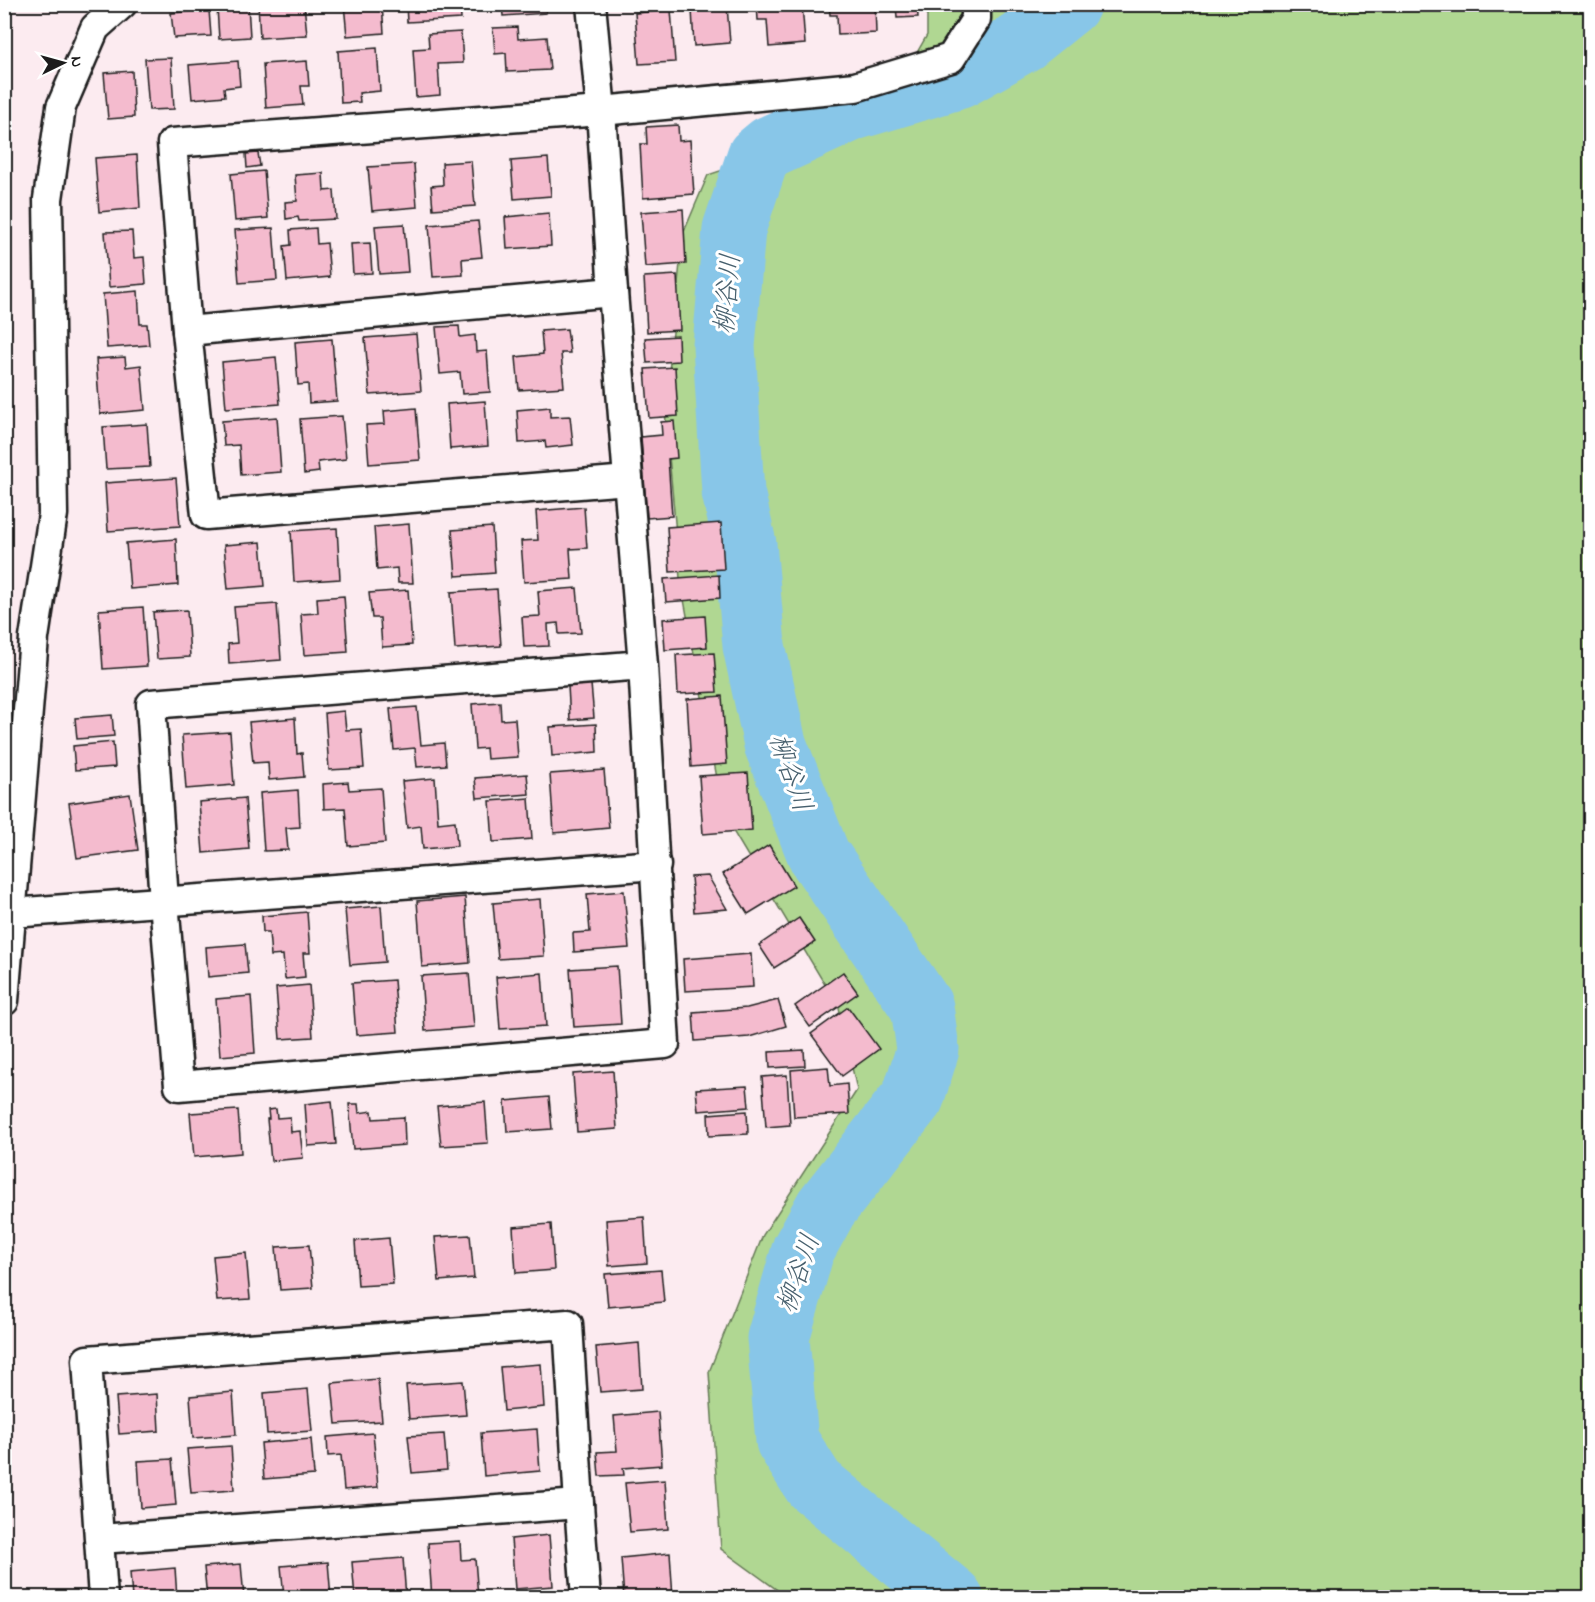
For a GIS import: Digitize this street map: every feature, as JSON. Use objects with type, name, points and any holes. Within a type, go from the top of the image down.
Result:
[{"type":"street","points":[[4,1001],[34,638],[53,514],[48,199],[61,106],[95,28],[122,4]]},
{"type":"street","points":[[591,4],[602,111],[613,292],[643,665],[665,1044],[179,1086],[151,704],[643,665]]},
{"type":"street","points":[[628,480],[206,515],[187,331],[172,144],[602,111],[855,87],[951,58],[976,19],[976,4]]},
{"type":"street","points":[[187,331],[613,292]]},
{"type":"street","points":[[12,913],[656,865]]},
{"type":"street","points":[[104,1598],[87,1360],[568,1324],[586,1598]]},
{"type":"street","points":[[100,1539],[579,1504]]},
{"type":"green space","points":[[927,5],[1590,5],[1590,1597],[787,1597],[721,1549],[709,1372],[763,1235],[857,1090],[839,1008],[724,816],[680,578],[665,411],[683,234],[708,175],[880,117],[927,35]]},
{"type":"building","points":[[258,4],[304,4],[307,35],[260,38]]},
{"type":"building","points":[[344,4],[382,4],[384,33],[347,36]]},
{"type":"building","points":[[406,4],[460,4],[461,19],[407,22]]},
{"type":"building","points":[[502,4],[546,4],[546,13],[503,16]]},
{"type":"building","points":[[757,4],[802,4],[805,44],[769,47],[767,20],[758,20]]},
{"type":"building","points":[[829,4],[875,4],[876,33],[838,35],[837,15],[830,15]]},
{"type":"building","points":[[896,4],[917,4],[918,17],[897,18]]},
{"type":"building","points":[[248,5],[250,37],[219,39],[217,7]]},
{"type":"building","points":[[727,6],[730,43],[694,46],[692,9]]},
{"type":"building","points":[[209,10],[211,36],[174,38],[171,13]]},
{"type":"building","points":[[671,10],[675,62],[639,64],[635,13]]},
{"type":"building","points":[[517,27],[518,39],[547,37],[550,70],[507,72],[506,53],[495,54],[493,28]]},
{"type":"building","points":[[461,32],[463,63],[438,64],[440,95],[416,97],[413,49],[429,48],[428,34]]},
{"type":"building","points":[[377,48],[380,91],[359,93],[360,102],[341,103],[338,51]]},
{"type":"building","points":[[171,58],[174,109],[149,110],[145,59]]},
{"type":"building","points":[[238,61],[240,86],[224,88],[225,96],[192,99],[189,65]]},
{"type":"building","points":[[307,61],[309,86],[301,86],[303,105],[266,108],[263,64]]},
{"type":"building","points":[[132,71],[134,117],[108,119],[104,73]]},
{"type":"building","points":[[678,125],[679,141],[690,140],[694,194],[643,198],[640,144],[647,144],[646,127]]},
{"type":"building","points":[[258,153],[260,166],[247,168],[246,154]]},
{"type":"building","points":[[137,155],[140,208],[99,212],[95,158]]},
{"type":"building","points":[[548,158],[551,196],[514,199],[511,161]]},
{"type":"building","points":[[471,161],[475,206],[433,209],[431,186],[443,185],[442,163]]},
{"type":"building","points":[[414,164],[417,207],[372,211],[368,167]]},
{"type":"building","points":[[264,171],[268,218],[235,221],[231,174]]},
{"type":"building","points":[[323,173],[324,191],[334,190],[336,219],[299,221],[298,217],[286,219],[285,202],[297,201],[295,175]]},
{"type":"building","points":[[683,209],[686,264],[645,267],[641,212]]},
{"type":"building","points":[[549,213],[551,246],[507,249],[505,217]]},
{"type":"building","points":[[478,221],[482,257],[462,259],[463,275],[433,277],[429,225]]},
{"type":"building","points":[[404,224],[408,272],[379,274],[375,226]]},
{"type":"building","points":[[273,228],[277,280],[239,283],[235,230]]},
{"type":"building","points":[[316,228],[317,244],[327,243],[330,277],[287,281],[284,246],[291,245],[290,230]]},
{"type":"building","points":[[132,231],[134,258],[144,257],[146,284],[109,287],[105,232]]},
{"type":"building","points":[[370,243],[372,273],[353,274],[351,244]]},
{"type":"building","points":[[677,275],[680,330],[647,332],[644,277]]},
{"type":"building","points":[[138,291],[140,324],[147,324],[149,345],[107,348],[103,294]]},
{"type":"building","points":[[459,326],[460,337],[475,335],[476,352],[487,351],[490,392],[462,394],[460,372],[440,374],[436,327]]},
{"type":"building","points":[[567,329],[570,353],[561,353],[564,387],[519,390],[516,357],[543,354],[541,331]]},
{"type":"building","points":[[416,334],[421,391],[370,395],[365,338]]},
{"type":"building","points":[[678,336],[679,361],[647,363],[645,338]]},
{"type":"building","points":[[332,339],[337,401],[309,403],[308,384],[298,385],[295,342]]},
{"type":"building","points":[[125,357],[126,367],[141,365],[145,410],[100,414],[96,359]]},
{"type":"building","points":[[276,357],[280,404],[226,408],[222,362]]},
{"type":"building","points":[[675,367],[678,416],[649,418],[645,369]]},
{"type":"building","points":[[485,401],[488,446],[450,449],[447,404]]},
{"type":"building","points":[[550,407],[550,417],[570,416],[573,445],[546,448],[545,441],[519,443],[517,410]]},
{"type":"building","points":[[416,408],[420,460],[369,464],[366,425],[385,424],[384,411]]},
{"type":"building","points":[[342,416],[346,459],[318,462],[319,472],[304,474],[300,419]]},
{"type":"building","points":[[277,417],[281,472],[241,475],[239,445],[224,446],[222,421]]},
{"type":"building","points":[[674,421],[677,458],[668,459],[672,516],[647,518],[641,437],[662,435],[661,422]]},
{"type":"building","points":[[147,424],[150,467],[106,469],[103,427]]},
{"type":"building","points":[[176,478],[180,526],[108,531],[105,483]]},
{"type":"building","points":[[584,507],[587,548],[570,549],[572,579],[524,582],[521,541],[538,540],[536,511]]},
{"type":"building","points":[[721,523],[724,569],[670,572],[667,527]]},
{"type":"building","points":[[409,524],[413,583],[398,583],[397,568],[377,570],[374,527]]},
{"type":"building","points":[[492,527],[495,573],[456,576],[452,530]]},
{"type":"building","points":[[337,528],[340,579],[294,582],[291,531]]},
{"type":"building","points":[[176,539],[178,585],[130,589],[126,543]]},
{"type":"building","points":[[261,542],[265,586],[228,589],[224,545]]},
{"type":"building","points":[[719,575],[720,598],[666,602],[664,579]]},
{"type":"building","points":[[577,588],[581,633],[559,634],[558,623],[548,624],[549,646],[524,647],[522,617],[540,616],[538,591]]},
{"type":"building","points":[[497,589],[501,646],[455,649],[451,592]]},
{"type":"building","points":[[408,590],[412,645],[382,647],[380,618],[372,618],[369,593]]},
{"type":"building","points":[[344,596],[348,652],[304,655],[301,614],[318,613],[317,598]]},
{"type":"building","points":[[277,604],[281,660],[229,664],[228,644],[237,643],[234,607]]},
{"type":"building","points":[[143,607],[147,666],[103,669],[99,610]]},
{"type":"building","points":[[187,610],[190,657],[157,659],[153,612]]},
{"type":"building","points":[[705,616],[707,647],[665,650],[663,619]]},
{"type":"building","points":[[714,653],[717,692],[678,694],[676,655]]},
{"type":"building","points":[[591,684],[594,718],[570,720],[568,686]]},
{"type":"building","points":[[722,696],[727,764],[691,767],[687,699]]},
{"type":"building","points":[[500,702],[501,720],[515,719],[518,757],[487,759],[486,748],[475,749],[472,704]]},
{"type":"building","points":[[417,707],[421,745],[444,743],[446,765],[417,767],[415,748],[394,750],[390,709]]},
{"type":"building","points":[[344,711],[346,730],[361,729],[364,768],[329,770],[325,713]]},
{"type":"building","points":[[112,715],[114,736],[77,739],[75,718]]},
{"type":"building","points":[[295,718],[297,754],[302,753],[304,777],[269,780],[268,762],[253,763],[249,722]]},
{"type":"building","points":[[596,724],[597,752],[552,756],[550,727]]},
{"type":"building","points":[[230,732],[234,785],[186,789],[182,735]]},
{"type":"building","points":[[113,742],[115,767],[75,770],[73,746]]},
{"type":"building","points":[[604,770],[609,828],[554,833],[550,774]]},
{"type":"building","points":[[748,773],[752,830],[703,834],[699,776]]},
{"type":"building","points":[[527,774],[529,794],[477,798],[475,778]]},
{"type":"building","points":[[435,778],[438,823],[455,821],[457,846],[423,849],[421,826],[407,828],[402,781]]},
{"type":"building","points":[[348,782],[349,790],[381,788],[385,843],[348,846],[345,808],[324,809],[323,784]]},
{"type":"building","points":[[298,790],[300,827],[286,828],[288,850],[264,851],[260,793]]},
{"type":"building","points":[[130,794],[138,850],[77,858],[69,803]]},
{"type":"building","points":[[245,798],[249,849],[203,853],[199,802]]},
{"type":"building","points":[[529,798],[532,839],[493,842],[490,801]]},
{"type":"building","points":[[769,845],[794,886],[748,914],[723,874]]},
{"type":"building","points":[[708,876],[727,909],[694,912],[691,877]]},
{"type":"building","points":[[624,891],[629,948],[574,952],[573,933],[590,932],[587,894]]},
{"type":"building","points":[[465,897],[470,963],[422,967],[417,901]]},
{"type":"building","points":[[540,899],[544,956],[498,959],[493,903]]},
{"type":"building","points":[[381,906],[385,962],[350,965],[345,909]]},
{"type":"building","points":[[307,912],[310,953],[303,953],[305,977],[285,979],[283,955],[271,956],[269,932],[263,932],[262,916]]},
{"type":"building","points":[[799,918],[815,942],[774,968],[759,945]]},
{"type":"building","points":[[245,944],[248,973],[208,977],[206,947]]},
{"type":"building","points":[[751,954],[753,987],[685,991],[683,959]]},
{"type":"building","points":[[617,966],[621,1024],[574,1027],[570,969]]},
{"type":"building","points":[[843,972],[858,993],[810,1027],[795,1006]]},
{"type":"building","points":[[469,973],[474,1027],[425,1031],[421,976]]},
{"type":"building","points":[[542,973],[546,1026],[500,1029],[496,977]]},
{"type":"building","points":[[394,980],[398,1032],[356,1035],[352,983]]},
{"type":"building","points":[[309,985],[313,1037],[280,1039],[276,988]]},
{"type":"building","points":[[251,996],[255,1053],[220,1056],[216,999]]},
{"type":"building","points":[[778,1000],[786,1026],[749,1037],[695,1041],[693,1012],[747,1008]]},
{"type":"building","points":[[848,1007],[879,1049],[842,1076],[811,1034]]},
{"type":"building","points":[[804,1050],[805,1066],[770,1068],[769,1052]]},
{"type":"building","points":[[828,1067],[830,1086],[847,1084],[849,1114],[794,1117],[791,1070]]},
{"type":"building","points":[[613,1071],[617,1129],[577,1132],[573,1074]]},
{"type":"building","points":[[787,1075],[790,1125],[766,1127],[762,1077]]},
{"type":"building","points":[[747,1086],[749,1107],[698,1111],[696,1089]]},
{"type":"building","points":[[549,1097],[552,1129],[507,1132],[505,1101]]},
{"type":"building","points":[[332,1101],[336,1144],[308,1146],[305,1104]]},
{"type":"building","points":[[485,1102],[488,1143],[441,1146],[437,1106]]},
{"type":"building","points":[[349,1104],[358,1104],[359,1113],[372,1111],[373,1119],[404,1117],[405,1145],[353,1149]]},
{"type":"building","points":[[276,1109],[277,1118],[290,1117],[291,1132],[300,1131],[303,1158],[271,1161],[267,1119],[269,1119],[268,1110]]},
{"type":"building","points":[[238,1110],[241,1153],[194,1157],[190,1113]]},
{"type":"building","points":[[747,1111],[748,1134],[709,1136],[708,1114]]},
{"type":"building","points":[[644,1217],[647,1263],[609,1266],[606,1220]]},
{"type":"building","points":[[551,1224],[554,1270],[516,1273],[513,1227]]},
{"type":"building","points":[[470,1235],[474,1278],[439,1281],[435,1237]]},
{"type":"building","points":[[389,1238],[393,1284],[358,1286],[355,1241]]},
{"type":"building","points":[[309,1245],[313,1288],[280,1290],[276,1247]]},
{"type":"building","points":[[246,1253],[250,1299],[217,1301],[213,1256]]},
{"type":"building","points":[[661,1270],[664,1302],[608,1307],[605,1274]]},
{"type":"building","points":[[639,1343],[642,1389],[600,1392],[596,1347]]},
{"type":"building","points":[[541,1364],[544,1407],[504,1411],[500,1367]]},
{"type":"building","points":[[378,1379],[382,1421],[336,1424],[332,1383]]},
{"type":"building","points":[[463,1381],[466,1415],[409,1419],[406,1385]]},
{"type":"building","points":[[308,1389],[312,1431],[267,1434],[264,1393]]},
{"type":"building","points":[[233,1392],[236,1435],[193,1438],[190,1396]]},
{"type":"building","points":[[157,1394],[159,1431],[119,1434],[116,1397]]},
{"type":"building","points":[[658,1412],[662,1465],[623,1468],[624,1475],[599,1476],[597,1452],[617,1451],[614,1416]]},
{"type":"building","points":[[537,1429],[540,1471],[484,1476],[481,1433]]},
{"type":"building","points":[[373,1433],[378,1487],[344,1490],[341,1455],[328,1456],[327,1437]]},
{"type":"building","points":[[444,1434],[447,1470],[412,1473],[408,1436]]},
{"type":"building","points":[[311,1439],[314,1475],[264,1479],[261,1443]]},
{"type":"building","points":[[231,1446],[234,1490],[191,1493],[187,1449]]},
{"type":"building","points":[[172,1459],[176,1505],[141,1508],[138,1461]]},
{"type":"building","points":[[665,1480],[668,1529],[630,1532],[625,1483]]},
{"type":"building","points":[[549,1535],[553,1586],[515,1589],[511,1539]]},
{"type":"building","points":[[460,1541],[461,1560],[475,1559],[478,1597],[432,1598],[428,1543]]},
{"type":"building","points":[[670,1553],[673,1598],[624,1598],[621,1558]]},
{"type":"building","points":[[403,1558],[406,1598],[355,1598],[352,1562]]},
{"type":"building","points":[[328,1562],[331,1598],[284,1598],[281,1566]]},
{"type":"building","points":[[241,1564],[244,1598],[207,1598],[204,1567]]},
{"type":"building","points":[[175,1568],[177,1598],[132,1598],[130,1572]]},
{"type":"waterway","name":"柳谷川","points":[[952,1598],[814,1484],[787,1441],[778,1338],[803,1250],[826,1208],[913,1097],[928,1049],[922,1007],[819,856],[775,744],[754,646],[745,544],[733,492],[724,346],[734,229],[758,157],[770,147],[853,109],[960,77],[1023,41],[1069,4]]}]
